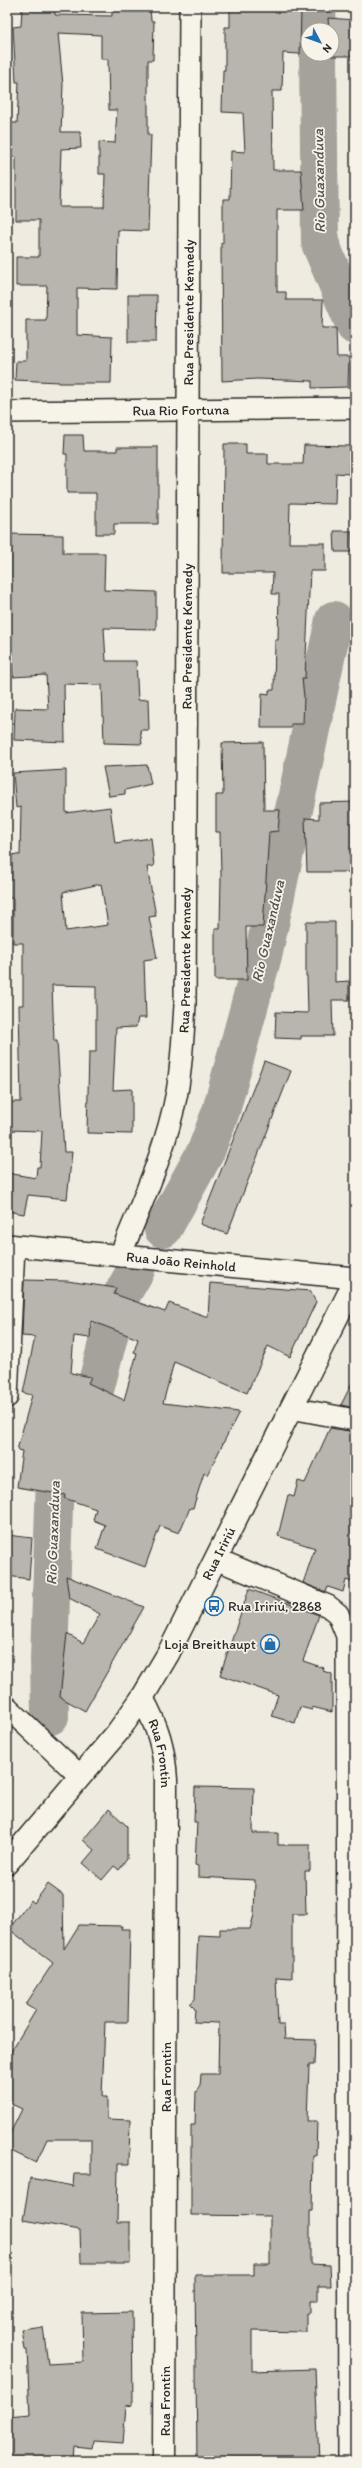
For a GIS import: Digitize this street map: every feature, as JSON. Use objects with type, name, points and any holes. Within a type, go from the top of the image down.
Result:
[{"type":"street","name":"Rua Presidente Kennedy","points":[[138,1257],[157,1167],[177,1092],[182,1052],[185,1005],[186,410],[190,7]]},
{"type":"street","name":"Rua Rio Fortuna","points":[[7,412],[355,408]]},
{"type":"street","name":"Rua João Reinhold","points":[[11,1245],[355,1278]]},
{"type":"street","points":[[7,1397],[11,1245]]},
{"type":"street","name":"Rua Iririú","points":[[7,1863],[117,1733],[142,1698],[168,1654],[355,1281]]},
{"type":"street","points":[[291,1408],[355,1420]]},
{"type":"street","points":[[216,1559],[316,1599],[338,1614],[347,1636],[351,1722],[349,2461]]},
{"type":"street","name":"Rua Frontin","points":[[142,1698],[156,1724],[164,1750],[166,1780],[164,2461]]},
{"type":"street","points":[[7,1707],[80,1776]]},
{"type":"building","points":[[22,7],[55,7],[55,15],[112,16],[112,7],[150,7],[151,21],[154,21],[153,60],[148,60],[148,135],[151,135],[148,231],[118,230],[117,289],[77,288],[77,335],[112,337],[111,383],[59,383],[15,380],[16,361],[26,361],[26,320],[46,320],[47,286],[16,286],[16,257],[39,257],[39,220],[16,220],[16,157],[11,157],[11,123],[17,123],[19,82],[16,82],[13,27],[21,26]],"holes":[[[58,33],[101,35],[101,59],[108,59],[109,110],[117,110],[115,143],[99,142],[99,174],[105,174],[104,207],[59,207],[61,149],[81,148],[80,132],[61,132],[63,85]]]},
{"type":"building","points":[[230,7],[277,7],[277,10],[301,10],[300,54],[283,53],[282,91],[272,91],[273,170],[301,170],[304,210],[277,210],[277,292],[286,292],[286,300],[323,300],[322,328],[336,328],[337,357],[349,357],[348,387],[312,388],[312,381],[257,379],[222,381],[221,243],[223,243],[223,199],[230,199],[231,151],[245,152],[243,113],[222,112],[223,70],[225,70],[225,27],[230,27]]},
{"type":"building","points":[[328,18],[355,20],[355,56],[340,56],[340,22],[328,22]]},
{"type":"building","points":[[128,295],[157,295],[156,342],[128,342]]},
{"type":"building","points":[[65,435],[83,435],[84,451],[117,451],[117,447],[158,447],[158,524],[114,524],[114,534],[96,534],[96,493],[67,493],[67,454],[64,454]]},
{"type":"building","points":[[224,444],[246,444],[246,454],[268,454],[268,464],[303,464],[304,445],[350,446],[349,474],[336,473],[335,504],[290,503],[289,543],[325,543],[325,571],[310,571],[305,678],[302,678],[304,697],[303,724],[291,724],[291,728],[261,728],[262,693],[269,694],[269,690],[274,690],[275,640],[278,640],[279,594],[272,594],[273,573],[223,573]]},
{"type":"building","points":[[334,531],[352,531],[353,552],[335,552]]},
{"type":"building","points":[[7,534],[63,535],[63,553],[105,553],[104,590],[156,592],[156,629],[104,628],[106,661],[136,661],[138,700],[148,699],[149,730],[140,730],[142,744],[104,743],[102,685],[64,684],[65,742],[14,740],[15,708],[48,709],[46,675],[13,677],[10,635],[7,635]]},
{"type":"building","points":[[263,742],[264,810],[280,810],[278,831],[269,832],[263,927],[246,927],[247,980],[215,980],[215,929],[220,929],[221,876],[220,832],[216,832],[216,795],[223,795],[222,743]]},
{"type":"building","points":[[147,765],[151,784],[125,790],[125,794],[109,796],[103,767]]},
{"type":"building","points":[[66,770],[66,813],[110,807],[115,843],[151,838],[154,866],[147,867],[156,916],[149,917],[157,958],[144,960],[146,1018],[138,1018],[136,1027],[116,1028],[113,1090],[132,1089],[132,1134],[87,1133],[89,1052],[96,1052],[96,986],[52,985],[54,1041],[57,1041],[64,1152],[72,1152],[67,1199],[28,1195],[24,1214],[7,1211],[7,1173],[36,1178],[37,1167],[40,1167],[42,1131],[7,1130],[7,1102],[21,1102],[19,1005],[23,1005],[23,943],[13,943],[13,898],[7,898],[7,854],[20,855],[21,807],[16,808],[13,773]],"holes":[[[101,884],[108,925],[66,931],[63,892]]]},
{"type":"building","points":[[355,802],[355,872],[307,872],[305,818],[319,819],[319,803]]},
{"type":"building","points":[[306,922],[335,922],[335,982],[349,981],[349,1000],[332,1000],[333,1036],[301,1036],[301,1039],[275,1038],[276,1012],[308,1013]]},
{"type":"building","points":[[264,1061],[291,1071],[227,1234],[200,1224]]},
{"type":"building","points":[[24,1280],[67,1281],[116,1288],[114,1294],[165,1312],[169,1303],[208,1317],[210,1283],[310,1291],[316,1302],[290,1357],[268,1346],[247,1393],[174,1362],[163,1403],[239,1412],[207,1475],[204,1473],[193,1508],[190,1508],[179,1533],[160,1526],[145,1567],[97,1549],[105,1525],[93,1520],[96,1509],[64,1498],[65,1495],[17,1487],[22,1451],[17,1450],[32,1395],[23,1393],[35,1337],[22,1336]],"holes":[[[91,1321],[138,1339],[134,1352],[137,1353],[124,1400],[88,1383],[91,1377],[71,1373],[74,1336],[90,1338]]]},
{"type":"building","points":[[355,1377],[355,1408],[341,1405]]},
{"type":"building","points":[[330,1428],[355,1432],[353,1559],[355,1559],[355,1583],[346,1580],[343,1592],[328,1587],[326,1592],[303,1583],[315,1548],[278,1536],[288,1495],[294,1497],[298,1481],[305,1483]]},
{"type":"building","points":[[7,1535],[32,1538],[29,1579],[7,1576]]},
{"type":"building","points":[[66,1576],[144,1607],[85,1711],[60,1697],[67,1634],[83,1643],[100,1614],[69,1598]]},
{"type":"building","name":"Loja Breithaupt","points":[[249,1589],[319,1615],[303,1661],[324,1668],[323,1671],[332,1674],[332,1712],[312,1707],[312,1710],[300,1707],[295,1723],[271,1716],[278,1695],[220,1675]]},
{"type":"building","points":[[195,1787],[254,1788],[253,1833],[278,1833],[278,1845],[310,1845],[310,1871],[305,1871],[306,1914],[292,1914],[292,1978],[276,1977],[278,2025],[284,2025],[285,2039],[315,2040],[314,2065],[309,2065],[307,2121],[317,2121],[316,2155],[313,2155],[312,2211],[310,2211],[310,2264],[330,2265],[331,2286],[318,2286],[318,2301],[310,2301],[310,2313],[306,2313],[306,2332],[252,2331],[252,2371],[315,2369],[319,2461],[197,2460],[195,2275],[254,2275],[254,2264],[270,2264],[270,2216],[191,2215],[191,2125],[195,2125],[196,2092],[200,2086],[201,2074],[218,2074],[219,2023],[194,2022],[195,2009],[190,2004],[195,1999],[198,1935],[220,1936],[220,1929],[250,1929],[254,1915],[255,1880],[198,1877],[198,1866],[195,1865],[197,1822],[194,1822]]},
{"type":"building","points":[[109,1809],[127,1826],[127,1859],[119,1870],[114,1866],[102,1880],[83,1863],[94,1850],[83,1840]]},
{"type":"building","points":[[48,1884],[63,1895],[64,1949],[79,1925],[122,1926],[121,1929],[130,1929],[128,2022],[105,2022],[102,2097],[107,2097],[107,2119],[130,2120],[129,2164],[118,2164],[117,2222],[130,2222],[130,2263],[81,2263],[80,2230],[23,2220],[30,2178],[73,2186],[74,2174],[91,2174],[91,2139],[47,2139],[36,2163],[7,2149],[7,2140],[22,2109],[7,2102],[7,2058],[36,2010],[26,2004],[53,1963],[9,1929],[31,1900],[34,1903]]},
{"type":"building","points":[[132,2312],[133,2405],[126,2406],[123,2443],[93,2441],[92,2448],[74,2446],[73,2461],[7,2461],[7,2417],[30,2415],[27,2350],[25,2350],[22,2330],[43,2327],[48,2364],[83,2362],[82,2313]]},
{"type":"waterway","name":"Rio Guaxanduva","points":[[317,7],[318,22]]},
{"type":"waterway","name":"Rio Guaxanduva","points":[[318,62],[320,243],[355,326]]},
{"type":"waterway","name":"Rio Guaxanduva","points":[[163,1229],[206,1151],[221,1111],[264,952],[334,620]]},
{"type":"waterway","name":"Rio Guaxanduva","points":[[50,1716],[49,1659],[55,1476],[95,1390],[118,1301],[136,1270]]},
{"type":"place","name":"Rua Iririú, 2868","points":[[214,1606]]},
{"type":"place","name":"Loja Breithaupt","points":[[270,1644]]}]
